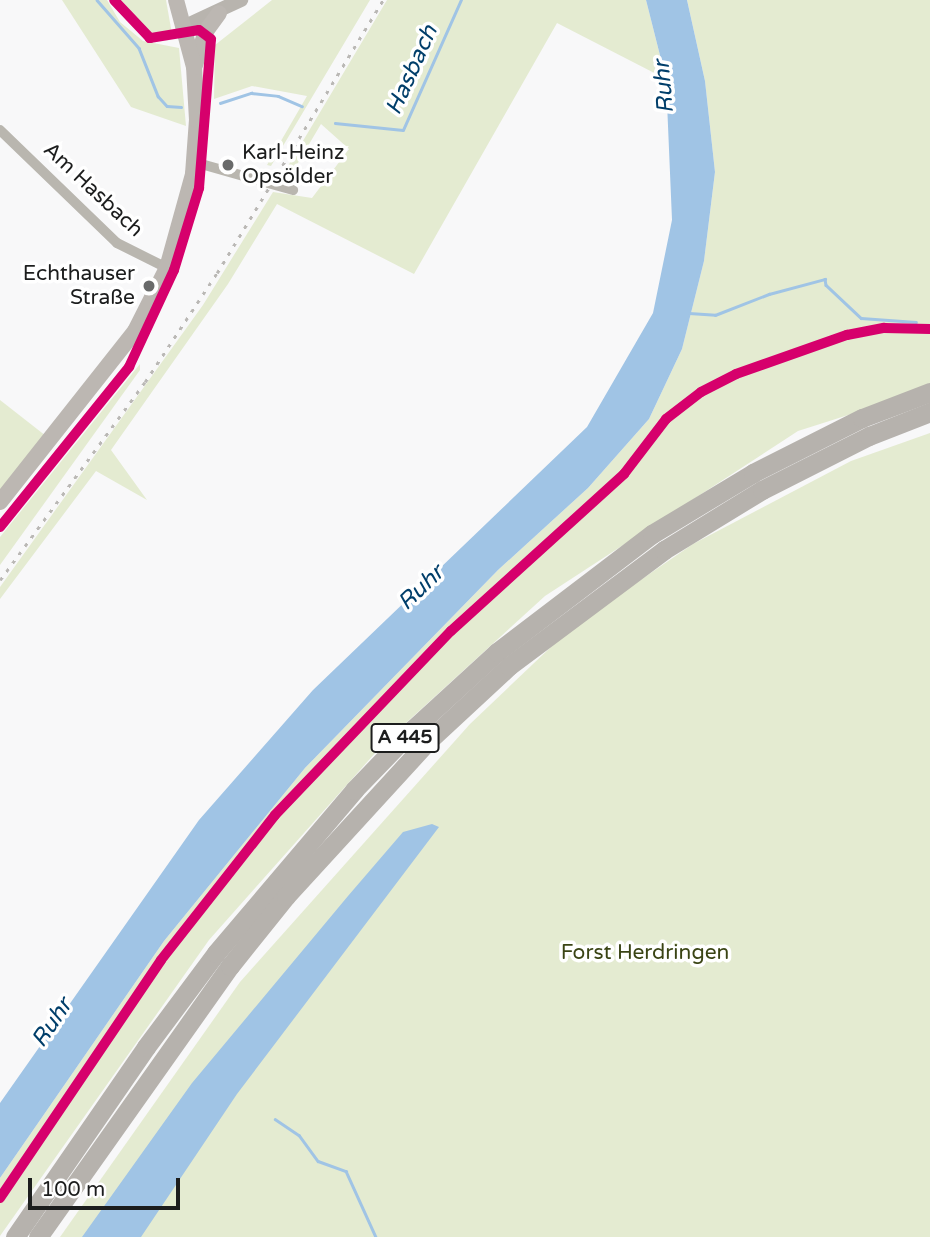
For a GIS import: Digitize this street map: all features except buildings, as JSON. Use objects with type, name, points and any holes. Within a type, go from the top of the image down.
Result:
[{"type":"highway","name":"A 445","points":[[15,1237],[146,1046],[216,953],[318,831],[413,729],[497,652],[652,534],[753,473],[862,418],[930,392]]},
{"type":"highway","name":"A 445","points":[[38,1237],[162,1057],[286,896],[370,800],[499,676],[597,596],[674,543],[762,490],[869,436],[930,412]]},
{"type":"main road","points":[[0,502],[127,343],[167,268],[194,162],[194,67],[176,0]]},
{"type":"main road","points":[[185,26],[241,0]]},
{"type":"main road","points":[[194,67],[206,31],[219,12]]},
{"type":"street","name":"Am Hasbach","points":[[0,130],[117,243],[167,268]]},
{"type":"street","points":[[194,162],[293,190]]},
{"type":"green space","points":[[62,0],[107,0],[120,22],[143,41],[179,48],[186,126],[131,107]]},
{"type":"green space","points":[[120,0],[166,0],[172,34],[145,32]]},
{"type":"green space","points":[[272,0],[370,0],[271,166],[267,165],[307,96],[252,86],[214,99],[215,45]]},
{"type":"green space","points":[[387,0],[646,0],[666,79],[557,23],[414,274],[277,204],[228,284],[111,450],[147,500],[96,471],[0,599],[0,587],[203,305],[273,192],[312,198],[349,149],[321,124],[286,183],[279,181]]},
{"type":"green space","points":[[687,0],[930,0],[930,389],[798,431],[545,596],[384,743],[209,940],[0,1236],[0,1178],[164,941],[305,768],[498,570],[588,488],[649,419],[682,349],[704,261],[715,172],[705,81]]},
{"type":"green space","points":[[140,364],[140,370],[0,565],[0,537]]},
{"type":"green space","points":[[0,400],[46,436],[0,491]]},
{"type":"green space","name":"Forst Herdringen","points":[[930,433],[930,1237],[60,1237],[240,982],[470,724],[572,627],[693,544],[851,461]]},
{"type":"water","name":"Ruhr","points":[[646,0],[687,0],[705,81],[715,172],[704,261],[682,349],[649,419],[588,488],[498,570],[305,768],[164,941],[0,1178],[0,1103],[199,820],[313,690],[587,427],[653,313],[672,220],[666,79]]},
{"type":"water","points":[[432,824],[439,827],[237,1094],[141,1237],[82,1237],[192,1083],[348,896],[403,832]]},
{"type":"waterway","name":"Hasbach","points":[[97,0],[139,48],[158,96],[167,106],[181,107]]},
{"type":"waterway","name":"Hasbach","points":[[335,123],[403,130],[461,0]]},
{"type":"waterway","name":"Hasbach","points":[[220,103],[251,93],[278,96],[302,106]]},
{"type":"waterway","points":[[689,313],[715,315],[769,294],[825,279],[826,285],[861,318],[916,322]]},
{"type":"waterway","points":[[275,1119],[299,1135],[318,1161],[346,1171],[376,1237]]},
{"type":"railway","points":[[0,580],[145,382],[217,273],[383,0]]},
{"type":"cycle path","points":[[0,527],[129,367],[174,270],[199,188],[211,39],[199,30],[150,38],[114,0]]},
{"type":"cycle path","points":[[0,1198],[161,960],[275,815],[451,631],[624,474],[666,419],[701,392],[736,374],[847,335],[884,328],[930,329]]},
{"type":"place","name":"Karl-Heinz Opsölder","points":[[228,165]]},
{"type":"place","name":"Echthauser Straße","points":[[149,286]]}]
